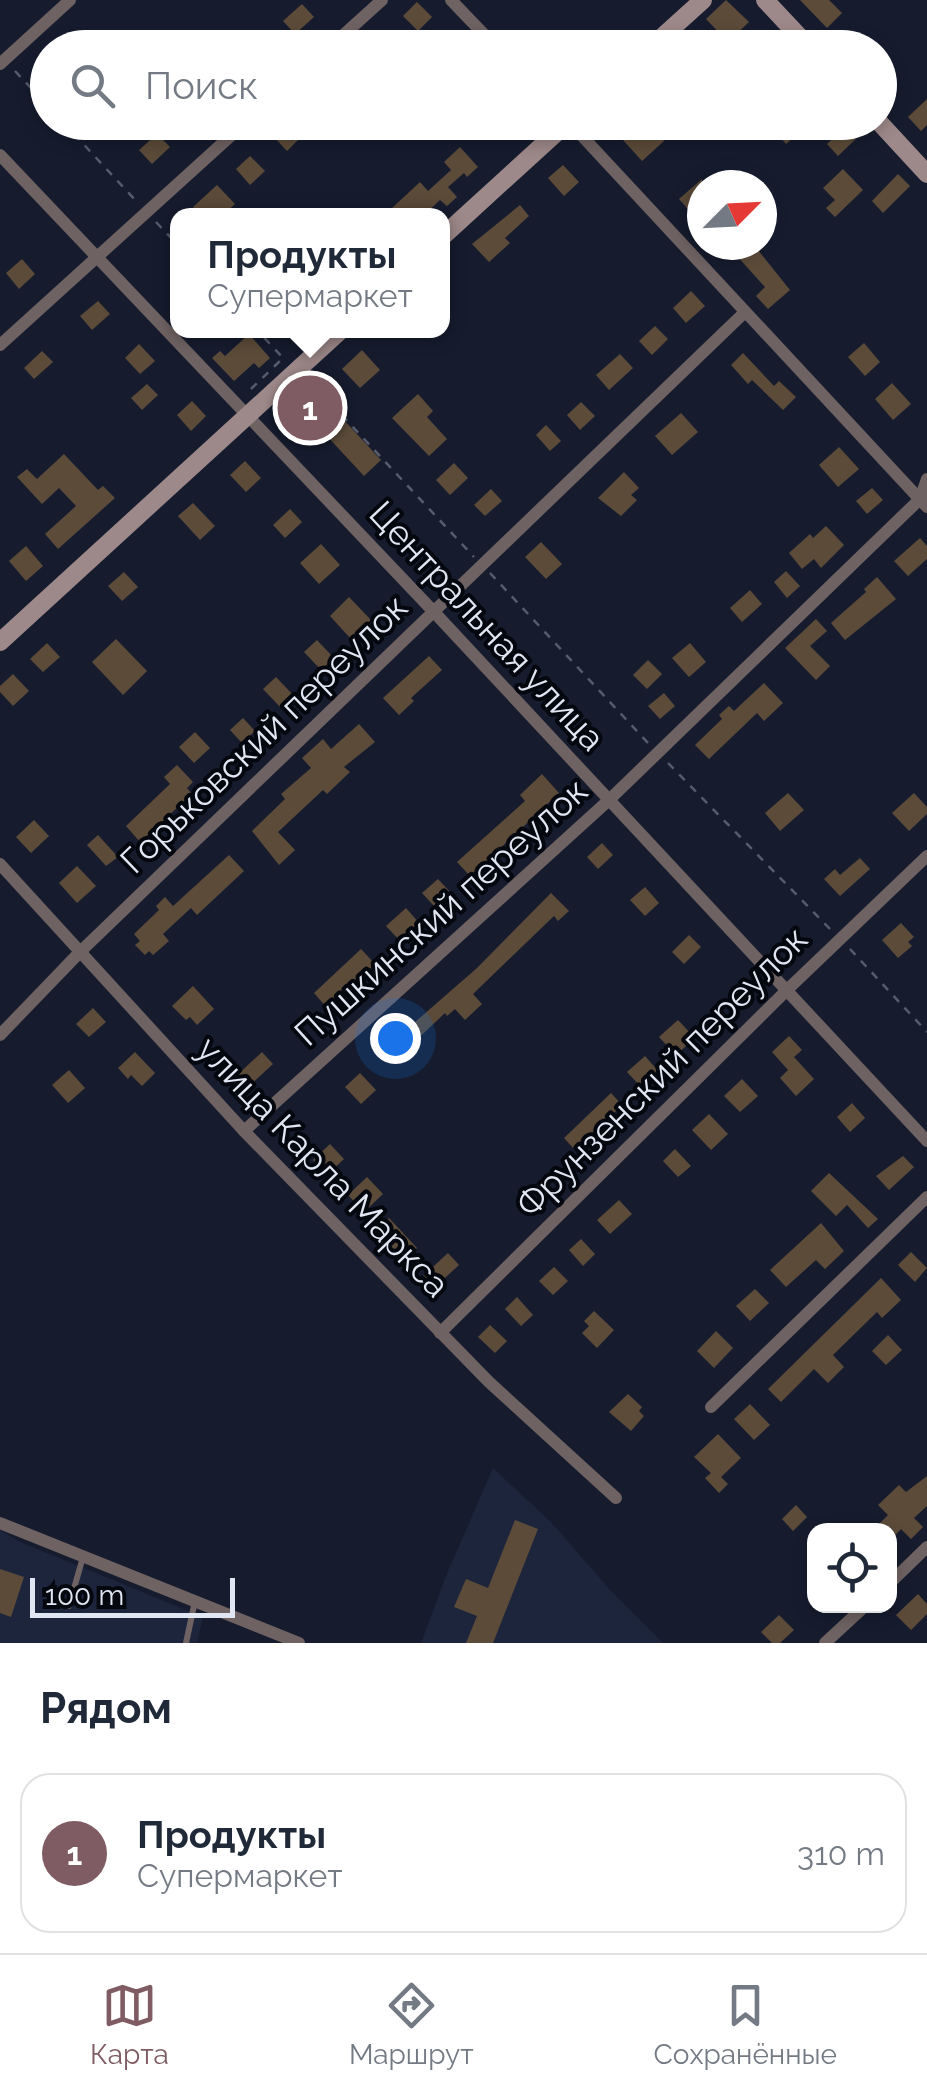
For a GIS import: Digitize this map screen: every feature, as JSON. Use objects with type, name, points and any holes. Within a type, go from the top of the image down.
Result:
[{"type":"street","points":[[37,30],[70,0]]},
{"type":"street","points":[[350,30],[382,0]]},
{"type":"street","points":[[451,0],[480,30]]},
{"type":"street","points":[[670,30],[703,0]]},
{"type":"street","points":[[766,0],[794,30]]},
{"type":"street","points":[[2,62],[30,36]]},
{"type":"street","points":[[0,345],[226,140]]},
{"type":"street","points":[[450,231],[549,140]]},
{"type":"street","points":[[586,140],[923,503]]},
{"type":"street","points":[[896,140],[927,174]]},
{"type":"street","name":"Центральная улица","points":[[0,155],[170,336]]},
{"type":"street","name":"Горьковский переулок","points":[[0,1035],[80,952],[745,312]]},
{"type":"street","name":"Центральная улица","points":[[172,338],[434,612],[927,1141]]},
{"type":"street","points":[[0,642],[332,338]]},
{"type":"street","name":"Пушкинский переулок","points":[[244,1131],[609,800],[923,503],[927,480]]},
{"type":"street","name":"Фрунзенский переулок","points":[[440,1333],[927,856]]},
{"type":"street","name":"улица Карла Маркса","points":[[0,864],[244,1131],[440,1333],[616,1498]]},
{"type":"street","points":[[712,1407],[927,1197]]},
{"type":"street","points":[[0,1522],[299,1643]]},
{"type":"street","points":[[897,1576],[927,1548]]},
{"type":"street","points":[[826,1643],[858,1613]]},
{"type":"lane","points":[[56,1602],[69,1606],[83,1556]]},
{"type":"lane","points":[[186,1643],[196,1600]]},
{"type":"path","points":[[2,62],[30,89]]},
{"type":"path","points":[[80,140],[170,236]]},
{"type":"path","points":[[263,401],[251,390],[282,358],[264,338]]},
{"type":"path","points":[[309,380],[927,1032]]},
{"type":"shaded area","points":[[493,1468],[551,1522],[663,1643],[421,1643]]},
{"type":"shaded area","points":[[0,1530],[18,1541],[203,1617],[197,1643],[0,1643]]},
{"type":"building","points":[[726,0],[749,22],[741,30],[717,30],[706,19]]},
{"type":"building","points":[[800,0],[829,0],[842,13],[827,28]]},
{"type":"building","points":[[417,2],[432,17],[417,30],[403,16]]},
{"type":"building","points":[[302,4],[314,17],[299,30],[291,30],[283,21]]},
{"type":"building","points":[[927,99],[927,125],[921,131],[908,117]]},
{"type":"building","points":[[150,140],[163,140],[170,147],[152,164],[139,150]]},
{"type":"building","points":[[277,140],[298,140],[287,151]]},
{"type":"building","points":[[623,140],[663,140],[664,141],[642,161]]},
{"type":"building","points":[[831,140],[855,140],[838,156],[827,144]]},
{"type":"building","points":[[460,147],[478,167],[448,187],[457,197],[447,206],[440,200],[432,208],[392,208],[420,182],[428,191],[451,170],[444,162]]},
{"type":"building","points":[[250,156],[265,171],[250,185],[236,169]]},
{"type":"building","points":[[563,165],[579,182],[564,196],[548,178]]},
{"type":"building","points":[[843,169],[863,190],[835,217],[826,208],[835,200],[823,188]]},
{"type":"building","points":[[898,174],[910,186],[883,213],[872,201]]},
{"type":"building","points":[[217,185],[235,204],[231,208],[193,207]]},
{"type":"building","points":[[687,192],[687,208],[679,199]]},
{"type":"building","points":[[520,205],[529,216],[505,238],[510,243],[489,262],[472,244]]},
{"type":"building","points":[[22,259],[35,274],[19,289],[6,273]]},
{"type":"building","points":[[741,260],[766,260],[790,290],[768,309],[756,296],[765,287]]},
{"type":"building","points":[[691,291],[705,306],[686,323],[673,308]]},
{"type":"building","points":[[98,301],[110,314],[92,330],[80,316]]},
{"type":"building","points":[[655,326],[668,339],[652,355],[639,341]]},
{"type":"building","points":[[245,338],[252,338],[270,358],[259,368],[254,363],[234,381],[212,358],[220,351],[225,356]]},
{"type":"building","points":[[864,343],[880,362],[865,376],[848,357]]},
{"type":"building","points":[[139,344],[155,361],[140,374],[125,358]]},
{"type":"building","points":[[362,350],[380,370],[360,388],[342,369]]},
{"type":"building","points":[[42,351],[53,362],[34,379],[24,368]]},
{"type":"building","points":[[743,353],[774,386],[779,381],[796,397],[783,410],[752,380],[748,384],[731,365]]},
{"type":"building","points":[[620,354],[633,368],[609,390],[596,375]]},
{"type":"building","points":[[892,383],[911,404],[893,420],[875,399]]},
{"type":"building","points":[[147,384],[158,395],[142,410],[131,398]]},
{"type":"building","points":[[317,391],[381,460],[364,476],[300,407]]},
{"type":"building","points":[[418,394],[433,411],[427,417],[447,439],[429,456],[392,418]]},
{"type":"building","points":[[192,401],[206,416],[191,431],[177,415]]},
{"type":"building","points":[[581,402],[595,416],[580,430],[567,415]]},
{"type":"building","points":[[681,413],[698,432],[672,455],[655,436]]},
{"type":"building","points":[[546,425],[561,441],[550,451],[536,435]]},
{"type":"building","points":[[839,447],[859,469],[838,487],[819,465]]},
{"type":"building","points":[[64,454],[98,490],[103,486],[115,498],[58,549],[45,534],[76,506],[59,488],[42,504],[17,477],[27,469],[37,479]]},
{"type":"building","points":[[245,461],[261,478],[246,492],[230,475]]},
{"type":"building","points":[[454,463],[468,478],[450,495],[436,480]]},
{"type":"building","points":[[624,472],[639,488],[631,495],[637,500],[621,516],[598,498]]},
{"type":"building","points":[[872,488],[883,500],[867,514],[856,501]]},
{"type":"building","points":[[491,489],[502,501],[485,516],[474,505]]},
{"type":"building","points":[[193,503],[215,526],[200,540],[178,516]]},
{"type":"building","points":[[290,509],[302,522],[285,538],[273,525]]},
{"type":"building","points":[[826,526],[844,545],[821,568],[814,559],[802,569],[789,553]]},
{"type":"building","points":[[920,538],[927,546],[927,559],[908,576],[894,561]]},
{"type":"building","points":[[541,542],[562,564],[546,579],[525,557]]},
{"type":"building","points":[[321,544],[340,565],[319,584],[300,563]]},
{"type":"building","points":[[26,546],[43,566],[26,581],[9,561]]},
{"type":"building","points":[[786,571],[800,586],[787,598],[774,582]]},
{"type":"building","points":[[124,572],[138,587],[122,601],[108,586]]},
{"type":"building","points":[[877,577],[896,599],[845,640],[831,623]]},
{"type":"building","points":[[750,590],[762,604],[742,622],[730,608]]},
{"type":"building","points":[[349,597],[371,620],[351,639],[330,616]]},
{"type":"building","points":[[816,619],[827,631],[810,646],[830,666],[816,680],[785,648]]},
{"type":"building","points":[[116,639],[147,671],[123,695],[92,662]]},
{"type":"building","points":[[317,640],[334,658],[321,670],[304,652]]},
{"type":"building","points":[[47,643],[60,657],[43,672],[30,659]]},
{"type":"building","points":[[690,643],[706,662],[689,677],[672,658]]},
{"type":"building","points":[[429,656],[442,670],[411,698],[414,701],[399,715],[383,698]]},
{"type":"building","points":[[648,660],[662,674],[647,689],[633,675]]},
{"type":"building","points":[[13,674],[29,691],[13,706],[0,692],[0,686]]},
{"type":"building","points":[[276,677],[295,697],[282,709],[263,689]]},
{"type":"building","points":[[764,683],[783,703],[764,721],[757,713],[709,759],[695,745],[722,719],[719,715],[729,706],[734,711]]},
{"type":"building","points":[[664,693],[675,706],[660,719],[648,706]]},
{"type":"building","points":[[243,718],[255,731],[242,743],[230,730]]},
{"type":"building","points":[[359,724],[375,742],[344,767],[350,772],[327,794],[323,790],[278,832],[295,850],[279,865],[252,831],[285,799],[281,794],[311,768],[302,758],[323,739],[331,749]]},
{"type":"building","points":[[195,732],[210,748],[194,763],[179,747]]},
{"type":"building","points":[[177,765],[193,782],[187,788],[192,794],[140,842],[126,826],[170,784],[164,777]]},
{"type":"building","points":[[542,774],[559,793],[493,855],[500,863],[491,871],[484,863],[470,876],[457,862],[525,801],[520,795]]},
{"type":"building","points":[[788,793],[804,810],[780,831],[765,813]]},
{"type":"building","points":[[914,793],[927,807],[927,814],[909,831],[892,813]]},
{"type":"building","points":[[34,820],[49,836],[31,853],[16,837]]},
{"type":"building","points":[[98,835],[118,857],[106,866],[87,845]]},
{"type":"building","points":[[602,843],[613,855],[598,869],[587,857]]},
{"type":"building","points":[[229,855],[244,871],[197,915],[191,908],[163,934],[169,941],[153,955],[149,951],[145,955],[135,945],[140,941],[134,934],[159,910],[156,906],[165,897],[173,906]]},
{"type":"building","points":[[860,858],[870,869],[840,896],[824,879],[835,869],[840,875]]},
{"type":"building","points":[[77,866],[96,886],[77,903],[59,883]]},
{"type":"building","points":[[438,879],[451,893],[435,907],[422,893]]},
{"type":"building","points":[[645,887],[659,903],[645,916],[630,900]]},
{"type":"building","points":[[551,893],[569,911],[558,921],[554,916],[473,994],[482,1004],[465,1020],[455,1009],[447,1016],[445,1013],[409,1047],[399,1036],[477,968]]},
{"type":"building","points":[[406,908],[420,924],[401,942],[386,926]]},
{"type":"building","points":[[901,923],[914,937],[908,942],[912,946],[898,958],[882,940]]},
{"type":"building","points":[[689,935],[701,947],[684,964],[672,952]]},
{"type":"building","points":[[361,949],[375,964],[328,1009],[314,993]]},
{"type":"building","points":[[193,986],[214,1009],[197,1025],[172,1006]]},
{"type":"building","points":[[93,1008],[106,1022],[89,1037],[76,1024]]},
{"type":"building","points":[[678,1020],[695,1038],[676,1055],[659,1037]]},
{"type":"building","points":[[789,1036],[802,1050],[794,1057],[814,1079],[796,1096],[780,1078],[788,1070],[772,1052]]},
{"type":"building","points":[[135,1052],[155,1073],[142,1086],[118,1068]]},
{"type":"building","points":[[262,1052],[273,1064],[246,1089],[235,1077]]},
{"type":"building","points":[[645,1056],[659,1072],[642,1088],[627,1072]]},
{"type":"building","points":[[69,1070],[85,1088],[68,1103],[52,1085]]},
{"type":"building","points":[[360,1073],[376,1090],[361,1104],[345,1087]]},
{"type":"building","points":[[742,1079],[758,1096],[740,1112],[724,1096]]},
{"type":"building","points":[[611,1093],[622,1105],[576,1151],[564,1138]]},
{"type":"building","points":[[852,1103],[865,1118],[850,1132],[837,1117]]},
{"type":"building","points":[[709,1114],[728,1134],[711,1150],[692,1130]]},
{"type":"building","points":[[330,1144],[344,1159],[327,1175],[313,1160]]},
{"type":"building","points":[[675,1149],[691,1166],[678,1177],[663,1161]]},
{"type":"building","points":[[903,1156],[914,1167],[889,1190],[876,1176]]},
{"type":"building","points":[[829,1173],[878,1219],[868,1228],[847,1205],[836,1216],[811,1191]]},
{"type":"building","points":[[367,1177],[383,1194],[364,1212],[348,1195]]},
{"type":"building","points":[[619,1200],[632,1214],[610,1234],[597,1220]]},
{"type":"building","points":[[389,1218],[417,1248],[404,1261],[376,1231]]},
{"type":"building","points":[[821,1223],[844,1251],[825,1269],[816,1260],[786,1287],[770,1270]]},
{"type":"building","points":[[581,1239],[595,1254],[583,1266],[569,1250]]},
{"type":"building","points":[[911,1252],[927,1268],[915,1282],[898,1265]]},
{"type":"building","points":[[448,1253],[459,1265],[434,1288],[423,1276]]},
{"type":"building","points":[[554,1267],[568,1281],[553,1295],[539,1281]]},
{"type":"building","points":[[881,1278],[901,1300],[882,1318],[877,1312],[833,1355],[844,1367],[828,1383],[814,1369],[781,1402],[768,1389]]},
{"type":"building","points":[[755,1289],[769,1303],[750,1321],[736,1306]]},
{"type":"building","points":[[517,1297],[533,1315],[521,1326],[505,1309]]},
{"type":"building","points":[[594,1311],[614,1330],[597,1348],[582,1333],[589,1326],[584,1321]]},
{"type":"building","points":[[490,1325],[507,1341],[495,1353],[478,1337]]},
{"type":"building","points":[[716,1331],[733,1348],[714,1368],[697,1351]]},
{"type":"building","points":[[888,1335],[902,1350],[886,1365],[872,1351]]},
{"type":"building","points":[[628,1394],[642,1407],[639,1411],[644,1416],[631,1431],[609,1412]]},
{"type":"building","points":[[750,1404],[770,1425],[754,1440],[734,1419]]},
{"type":"building","points":[[718,1434],[741,1458],[721,1477],[728,1484],[719,1493],[705,1478],[711,1473],[694,1457]]},
{"type":"building","points":[[927,1476],[927,1506],[914,1518],[923,1527],[911,1539],[901,1529],[897,1533],[897,1523],[880,1523],[888,1515],[878,1505],[899,1485],[906,1492]]},
{"type":"building","points":[[796,1505],[807,1517],[793,1531],[782,1519]]},
{"type":"building","points":[[515,1520],[538,1529],[493,1643],[466,1643],[477,1616],[454,1607],[466,1579],[488,1588]]},
{"type":"building","points":[[0,1569],[24,1577],[11,1617],[0,1613]]},
{"type":"building","points":[[918,1594],[927,1604],[927,1614],[911,1630],[896,1615]]},
{"type":"building","points":[[779,1615],[794,1630],[780,1643],[772,1643],[761,1632]]},
{"type":"place","name":"Продукты","points":[[310,408]]}]
